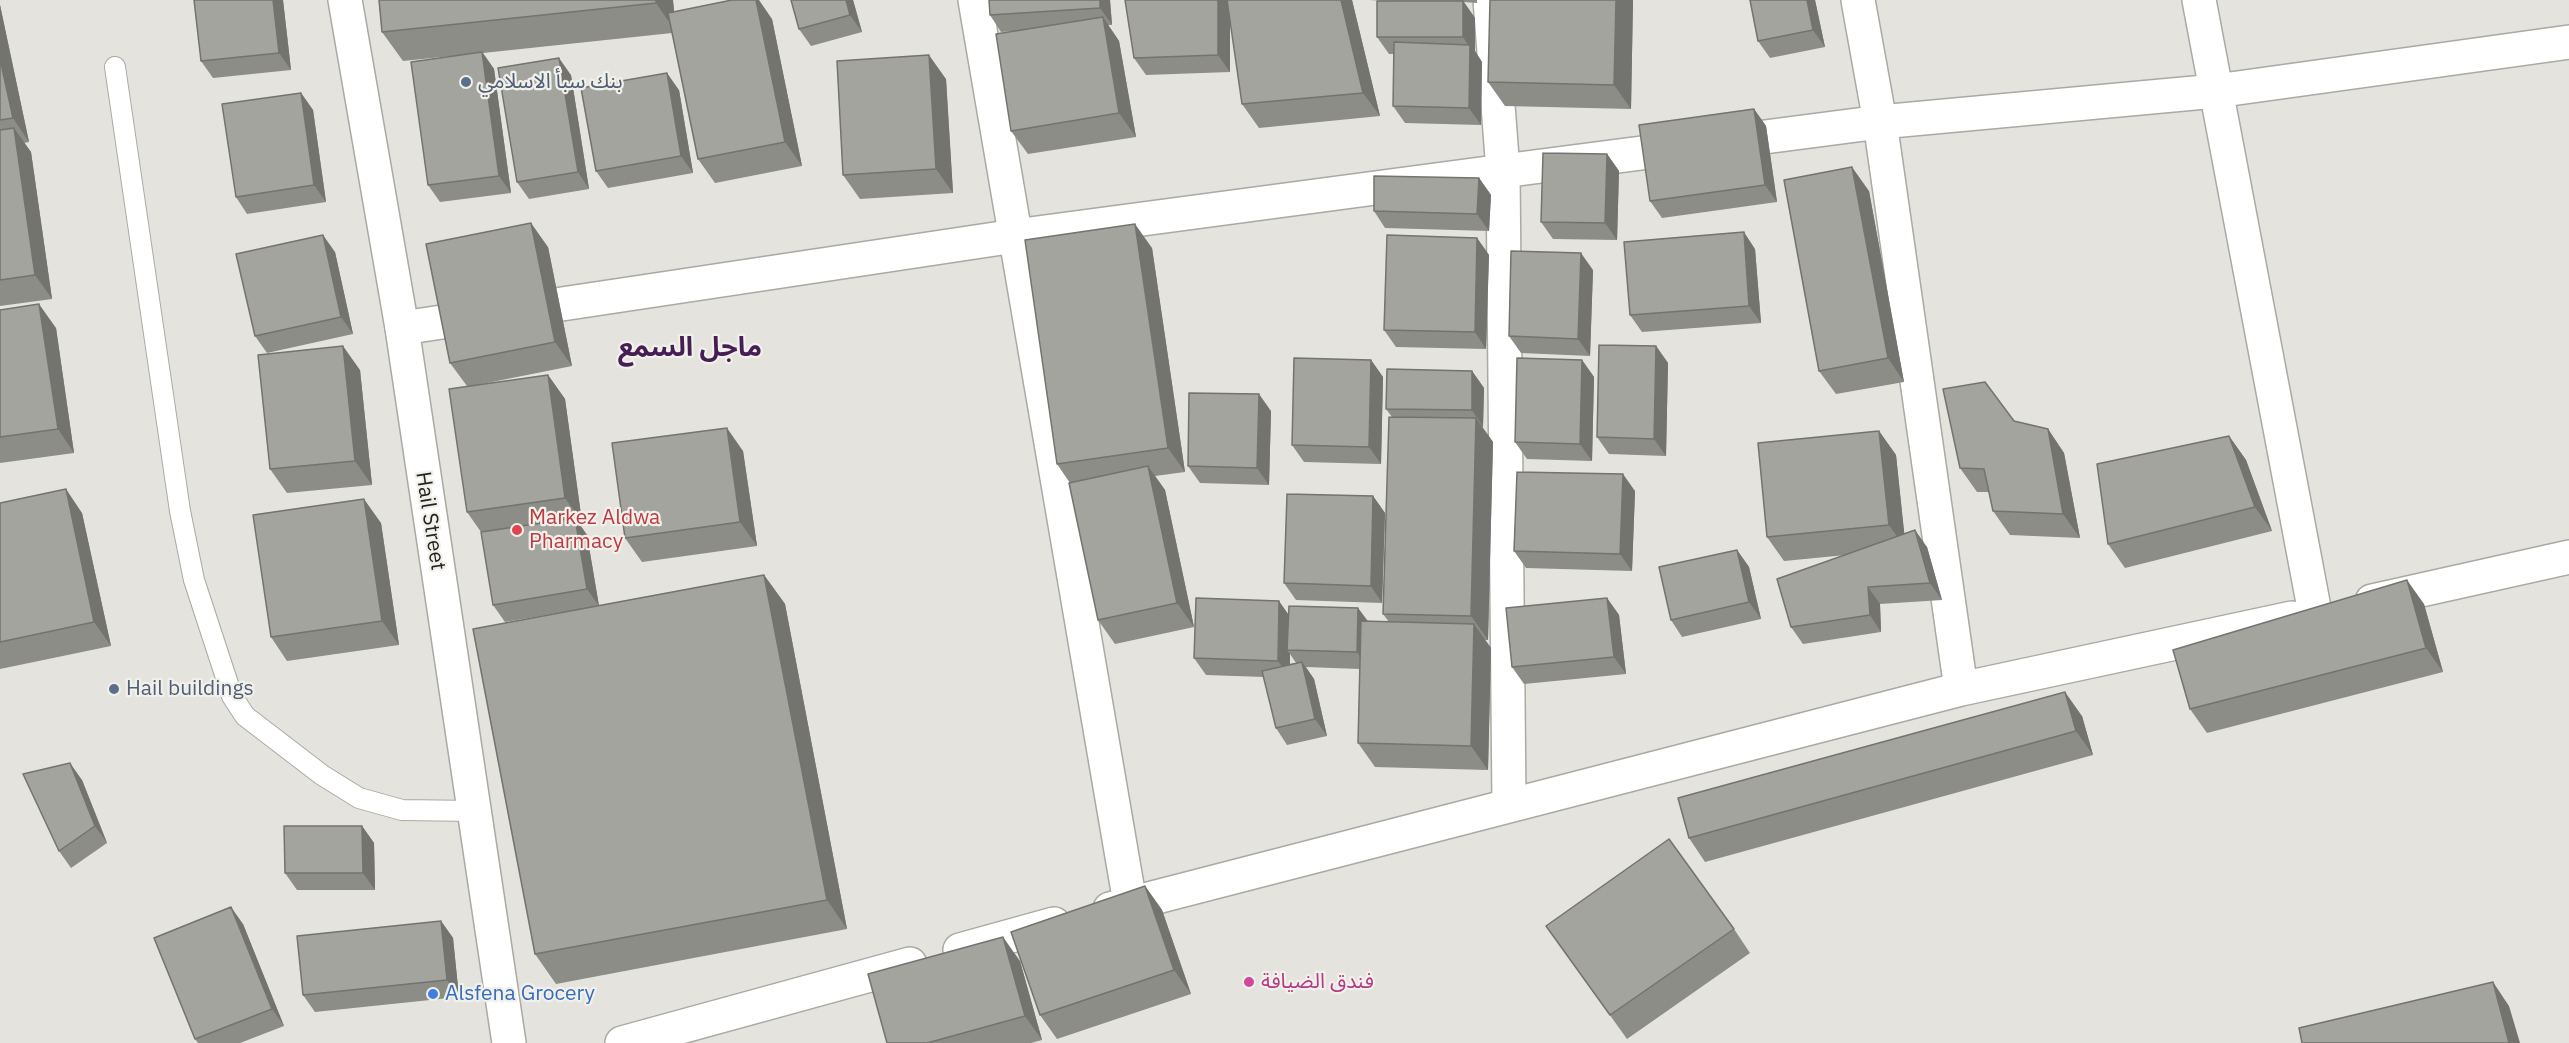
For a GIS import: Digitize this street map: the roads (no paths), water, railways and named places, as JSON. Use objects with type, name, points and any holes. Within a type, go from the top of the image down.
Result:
[{"type":"street","name":"Hail Street","points":[[345,0],[402,328],[509,1043]]},
{"type":"street","points":[[975,0],[1130,903]]},
{"type":"street","points":[[1490,0],[1503,171],[1509,805]]},
{"type":"street","points":[[1858,0],[1880,122],[1961,689]]},
{"type":"street","points":[[2199,0],[2315,613]]},
{"type":"street","points":[[402,328],[1016,236],[1503,171],[1880,122],[2216,91],[2569,42]]},
{"type":"street","points":[[622,1043],[1130,903],[1961,689],[2569,557]]},
{"type":"lane","points":[[115,67],[180,511],[194,580],[232,696],[244,716],[322,775],[359,798],[402,810],[474,811]]},
{"type":"place","name":"بنك سبأ الاسلامي","points":[[466,82]]},
{"type":"place","name":"Markez Aldwa Pharmacy","points":[[517,530]]},
{"type":"place","name":"Hail buildings","points":[[114,689]]},
{"type":"place","name":"فندق الضيافة","points":[[1249,982]]},
{"type":"place","name":"Alsfena Grocery","points":[[433,994]]},
{"type":"district","name":"ماجل السمع","points":[[690,348]]}]
